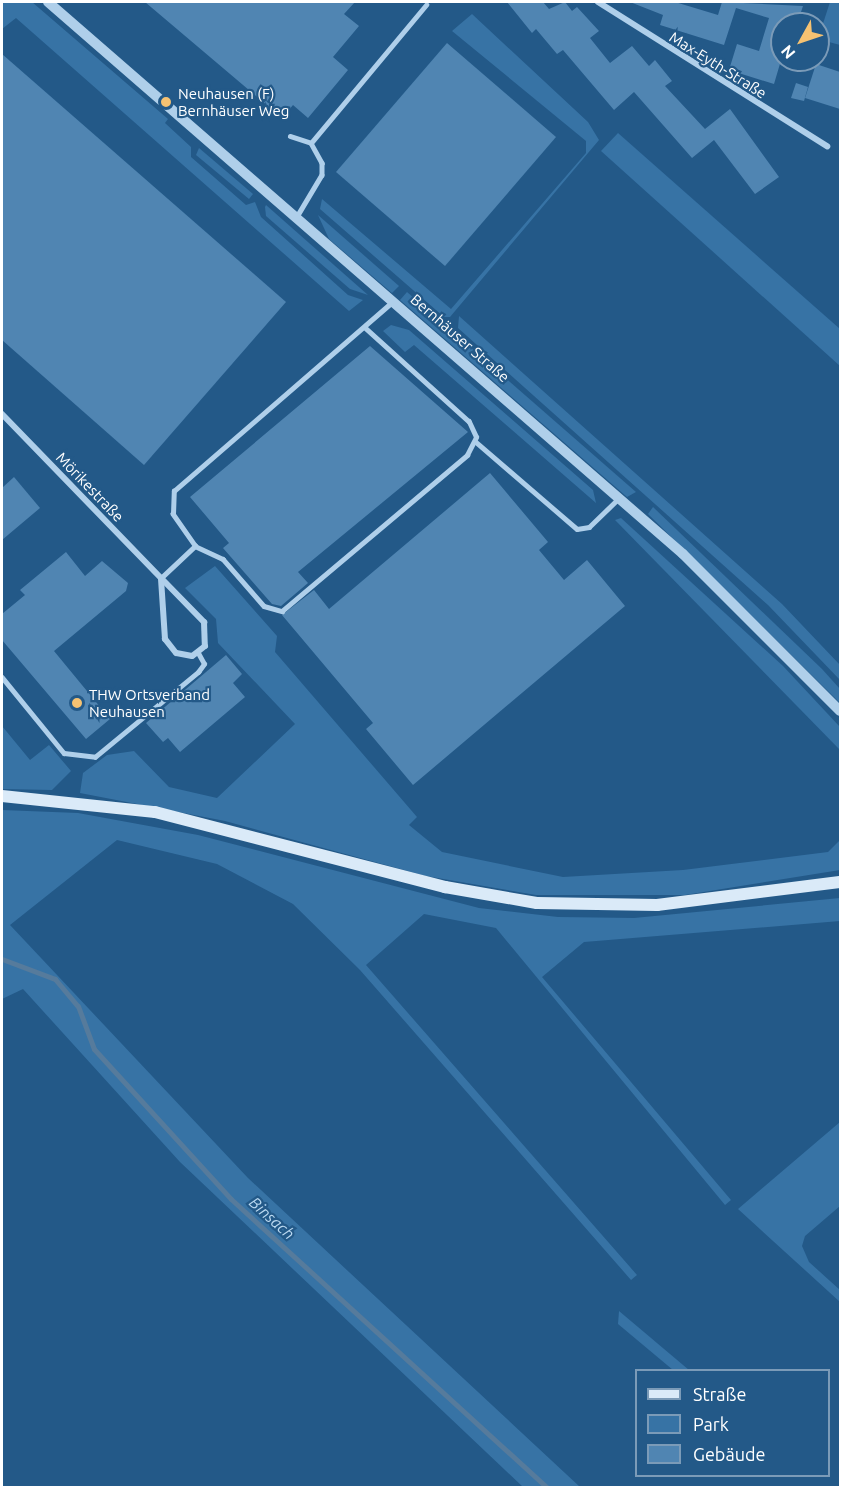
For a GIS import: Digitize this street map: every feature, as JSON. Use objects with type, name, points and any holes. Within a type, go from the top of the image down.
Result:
[{"type":"main road","points":[[2,796],[155,812],[445,887],[545,903],[657,905],[840,882]]},
{"type":"street","name":"Bernhäuser Straße","points":[[48,2],[620,497],[840,711]]},
{"type":"street","name":"Max-Eyth-Straße","points":[[598,2],[827,146]]},
{"type":"street","name":"Mörikestraße","points":[[2,414],[204,622],[208,638],[198,653]]},
{"type":"street","points":[[161,578],[165,639],[184,657],[198,653]]},
{"type":"lane","points":[[311,143],[426,5]]},
{"type":"lane","points":[[290,136],[311,143],[322,163],[322,175],[297,217]]},
{"type":"lane","points":[[393,300],[366,329],[174,491],[173,514],[195,546],[223,559],[264,606],[282,611],[437,482],[476,442]]},
{"type":"lane","points":[[366,329],[459,412],[475,430],[476,442],[577,529],[589,527],[620,497]]},
{"type":"lane","points":[[161,578],[195,546]]},
{"type":"lane","points":[[2,677],[64,753],[95,757],[198,672],[204,664],[198,653]]},
{"type":"green space","points":[[2,2],[32,2],[168,119],[165,123],[191,147],[191,157],[246,205],[255,202],[261,217],[348,295],[363,300],[349,311],[16,18],[2,29]]},
{"type":"green space","points":[[830,2],[840,2],[840,45],[830,42],[830,12],[827,12]]},
{"type":"green space","points":[[472,14],[588,122],[599,140],[450,317],[444,317],[320,209],[322,199],[451,309],[586,153],[586,141],[452,31]]},
{"type":"green space","points":[[618,133],[840,329],[840,366],[601,151]]},
{"type":"green space","points":[[199,148],[253,194],[249,199],[196,155]]},
{"type":"green space","points":[[266,205],[368,295],[350,289],[266,216]]},
{"type":"green space","points":[[318,215],[399,286],[392,293],[329,239]]},
{"type":"green space","points":[[407,292],[636,492],[627,497],[400,300]]},
{"type":"green space","points":[[459,316],[782,604],[840,665],[840,680],[768,605],[458,328]]},
{"type":"green space","points":[[391,325],[409,330],[593,490],[596,503],[414,345],[405,352],[383,331]]},
{"type":"green space","points":[[653,507],[822,669],[840,689],[840,703],[648,514]]},
{"type":"green space","points":[[621,518],[783,666],[840,727],[840,750],[615,520]]},
{"type":"green space","points":[[215,566],[277,636],[275,652],[417,817],[409,825],[442,852],[563,877],[683,870],[828,852],[840,840],[840,870],[685,895],[536,895],[426,876],[225,821],[80,793],[83,773],[107,755],[134,751],[169,787],[217,798],[295,724],[218,643],[216,619],[185,588]]},
{"type":"green space","points":[[2,726],[30,760],[49,745],[71,771],[52,790],[2,789]]},
{"type":"green space","points":[[2,810],[78,813],[198,835],[479,908],[558,917],[634,918],[840,898],[840,921],[584,942],[542,977],[731,1200],[725,1205],[496,928],[424,914],[366,965],[637,1275],[631,1280],[360,970],[293,904],[217,864],[117,840],[10,925],[248,1178],[580,1487],[523,1487],[180,1162],[23,989],[2,999]]},
{"type":"green space","points":[[840,1122],[840,1206],[805,1236],[802,1246],[809,1262],[840,1290],[840,1302],[738,1209]]},
{"type":"green space","points":[[619,1311],[688,1369],[672,1369],[618,1324]]},
{"type":"building","points":[[145,2],[355,2],[344,14],[359,26],[333,57],[348,70],[308,118],[293,105],[282,118]]},
{"type":"building","points":[[507,2],[543,2],[549,9],[565,2],[572,11],[577,7],[599,31],[590,38],[610,63],[632,46],[649,66],[655,60],[672,81],[665,86],[705,129],[730,109],[779,177],[755,194],[714,140],[692,158],[634,92],[614,110],[563,50],[557,54],[536,29],[532,33]]},
{"type":"building","points":[[630,2],[675,2],[718,15],[722,2],[803,6],[801,12],[770,12],[770,72],[778,72],[774,84],[729,70],[737,44],[759,51],[769,18],[736,8],[724,45],[660,25],[663,15]]},
{"type":"building","points":[[447,43],[556,137],[445,266],[336,172]]},
{"type":"building","points":[[2,54],[286,302],[144,465],[2,340]]},
{"type":"building","points":[[830,69],[840,72],[840,109],[805,98],[813,72],[830,72]]},
{"type":"building","points":[[796,83],[808,87],[804,101],[791,98]]},
{"type":"building","points":[[370,346],[468,432],[298,572],[308,583],[281,606],[272,604],[223,548],[229,543],[190,497]]},
{"type":"building","points":[[490,473],[548,542],[539,550],[564,580],[587,560],[625,606],[413,785],[366,729],[373,723],[282,615],[314,590],[329,609]]},
{"type":"building","points":[[14,477],[40,508],[2,540],[2,488]]},
{"type":"building","points":[[66,552],[85,576],[102,561],[128,583],[126,591],[54,651],[110,719],[86,739],[2,640],[2,614],[25,595],[20,590]]},
{"type":"building","points":[[226,655],[242,674],[233,683],[245,697],[180,752],[168,738],[163,742],[146,723]]},
{"type":"waterway","name":"Binsach","points":[[2,959],[55,979],[78,1006],[94,1049],[231,1199],[547,1488]]},
{"type":"place","name":"Neuhausen (F) Bernhäuser Weg","points":[[166,102]]},
{"type":"place","name":"THW Ortsverband Neuhausen","points":[[77,703]]}]
